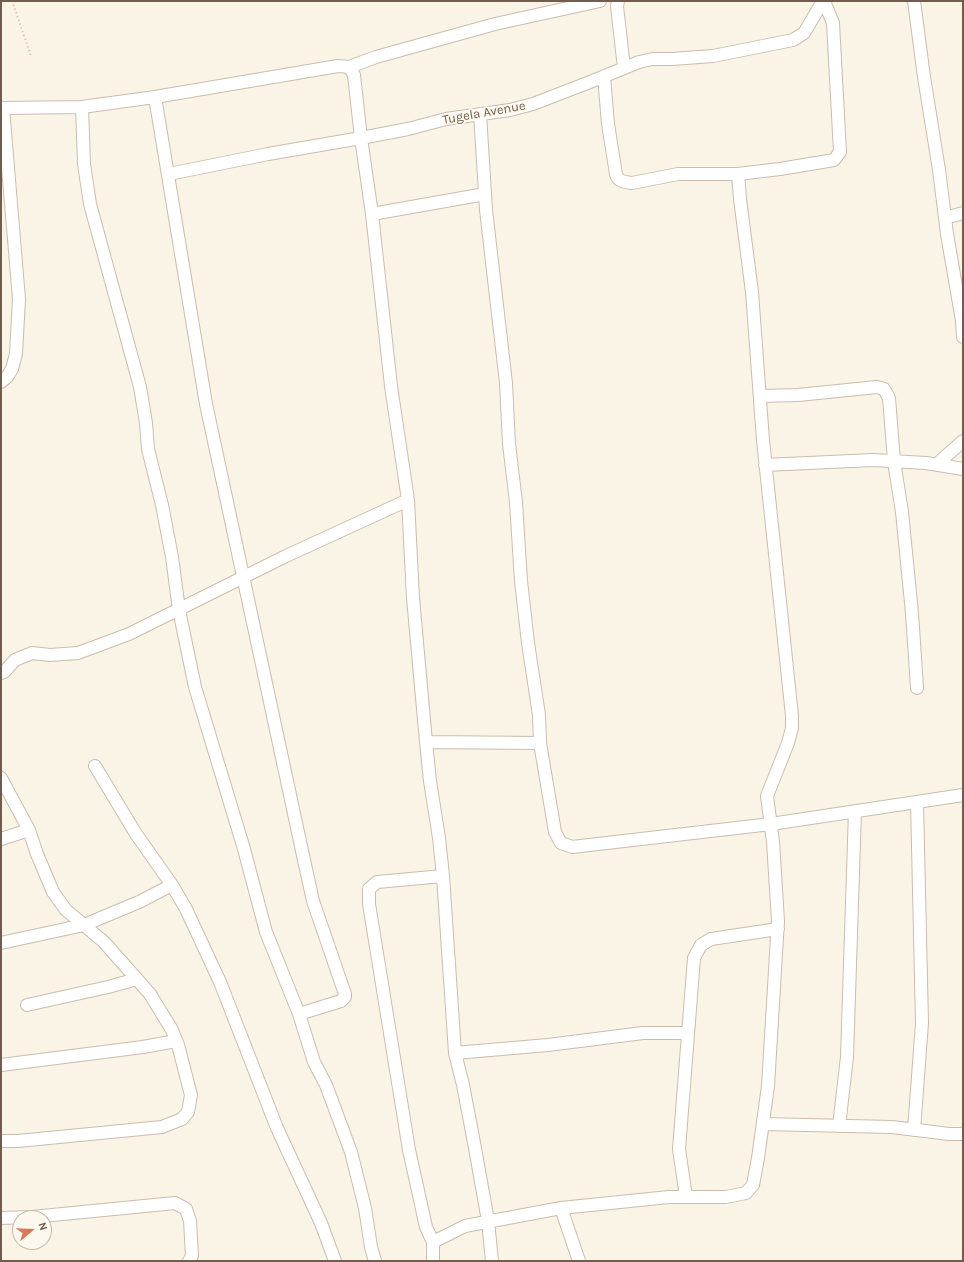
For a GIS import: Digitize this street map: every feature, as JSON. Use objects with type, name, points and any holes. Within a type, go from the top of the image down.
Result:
[{"type":"street","points":[[1,382],[7,378],[12,369],[16,354],[19,299],[2,108],[82,107],[155,97],[338,66],[348,67],[376,57],[495,24],[600,1]]},
{"type":"street","points":[[618,1],[617,6],[624,68]]},
{"type":"street","points":[[604,76],[608,124],[616,174],[618,179],[624,182],[632,183],[678,174],[738,174],[780,170],[834,160],[840,152],[833,23],[823,1]]},
{"type":"street","name":"Tugela Avenue","points":[[168,174],[268,154],[361,138],[446,119],[510,110],[533,104],[639,62],[653,59],[713,56],[793,40],[804,33],[823,1]]},
{"type":"street","points":[[914,1],[945,218],[962,321],[963,338]]},
{"type":"street","points":[[348,67],[354,75],[372,214],[391,386],[408,500],[413,598],[430,781],[443,876],[455,1053],[472,1132],[488,1222],[492,1261]]},
{"type":"street","points":[[155,97],[206,404],[310,887],[345,994],[345,997],[341,1001],[299,1014]]},
{"type":"street","points":[[82,107],[84,164],[90,204],[140,387],[146,423],[148,450],[162,505],[179,610],[195,687],[244,849],[266,932],[299,1014],[314,1062],[326,1085],[351,1152],[365,1208],[371,1247],[375,1261]]},
{"type":"street","points":[[480,114],[485,194],[506,383],[509,444],[516,502],[521,581],[528,643],[539,714],[540,743],[555,832],[561,843],[572,847],[771,824],[963,795]]},
{"type":"street","points":[[433,1242],[465,1226],[561,1208],[669,1198],[726,1197],[746,1193],[753,1185],[768,1086],[778,929],[773,842],[768,796],[788,743],[792,728],[792,716],[765,465],[752,292],[738,174]]},
{"type":"street","points":[[372,214],[485,194]]},
{"type":"street","points":[[945,218],[963,213]]},
{"type":"street","points":[[760,396],[798,395],[878,386],[884,389],[889,398],[894,461],[902,512],[912,613],[917,688]]},
{"type":"street","points":[[937,464],[963,441]]},
{"type":"street","points":[[765,465],[873,460],[937,464],[963,469]]},
{"type":"street","points":[[1,673],[4,672],[15,660],[32,653],[50,655],[71,654],[86,651],[129,634],[286,556],[408,500]]},
{"type":"street","points":[[426,742],[540,743]]},
{"type":"street","points":[[95,766],[136,834],[172,885],[186,909],[220,982],[277,1128],[321,1223],[335,1261]]},
{"type":"street","points":[[1,778],[29,830],[37,854],[53,892],[66,910],[104,942],[150,994],[172,1030],[191,1095],[188,1112],[182,1119],[162,1127],[18,1141],[1,1141]]},
{"type":"street","points":[[914,1130],[922,1024],[916,802]]},
{"type":"street","points":[[839,1126],[847,1057],[855,811]]},
{"type":"street","points":[[1,839],[29,830]]},
{"type":"street","points":[[433,1261],[433,1242],[426,1227],[409,1150],[369,904],[369,889],[377,882],[443,876]]},
{"type":"street","points":[[1,943],[84,925],[139,902],[172,885]]},
{"type":"street","points":[[686,1197],[679,1149],[694,958],[701,944],[711,939],[778,929]]},
{"type":"street","points":[[27,1005],[137,979]]},
{"type":"street","points":[[455,1053],[643,1033],[688,1033]]},
{"type":"street","points":[[1,1065],[143,1047],[176,1041]]},
{"type":"street","points":[[763,1124],[892,1127],[949,1134],[963,1134]]},
{"type":"street","points":[[1,1218],[32,1217],[175,1203],[186,1209],[190,1221],[192,1256],[189,1261]]},
{"type":"street","points":[[561,1208],[579,1261]]},
{"type":"path","points":[[12,1],[31,56]]}]
